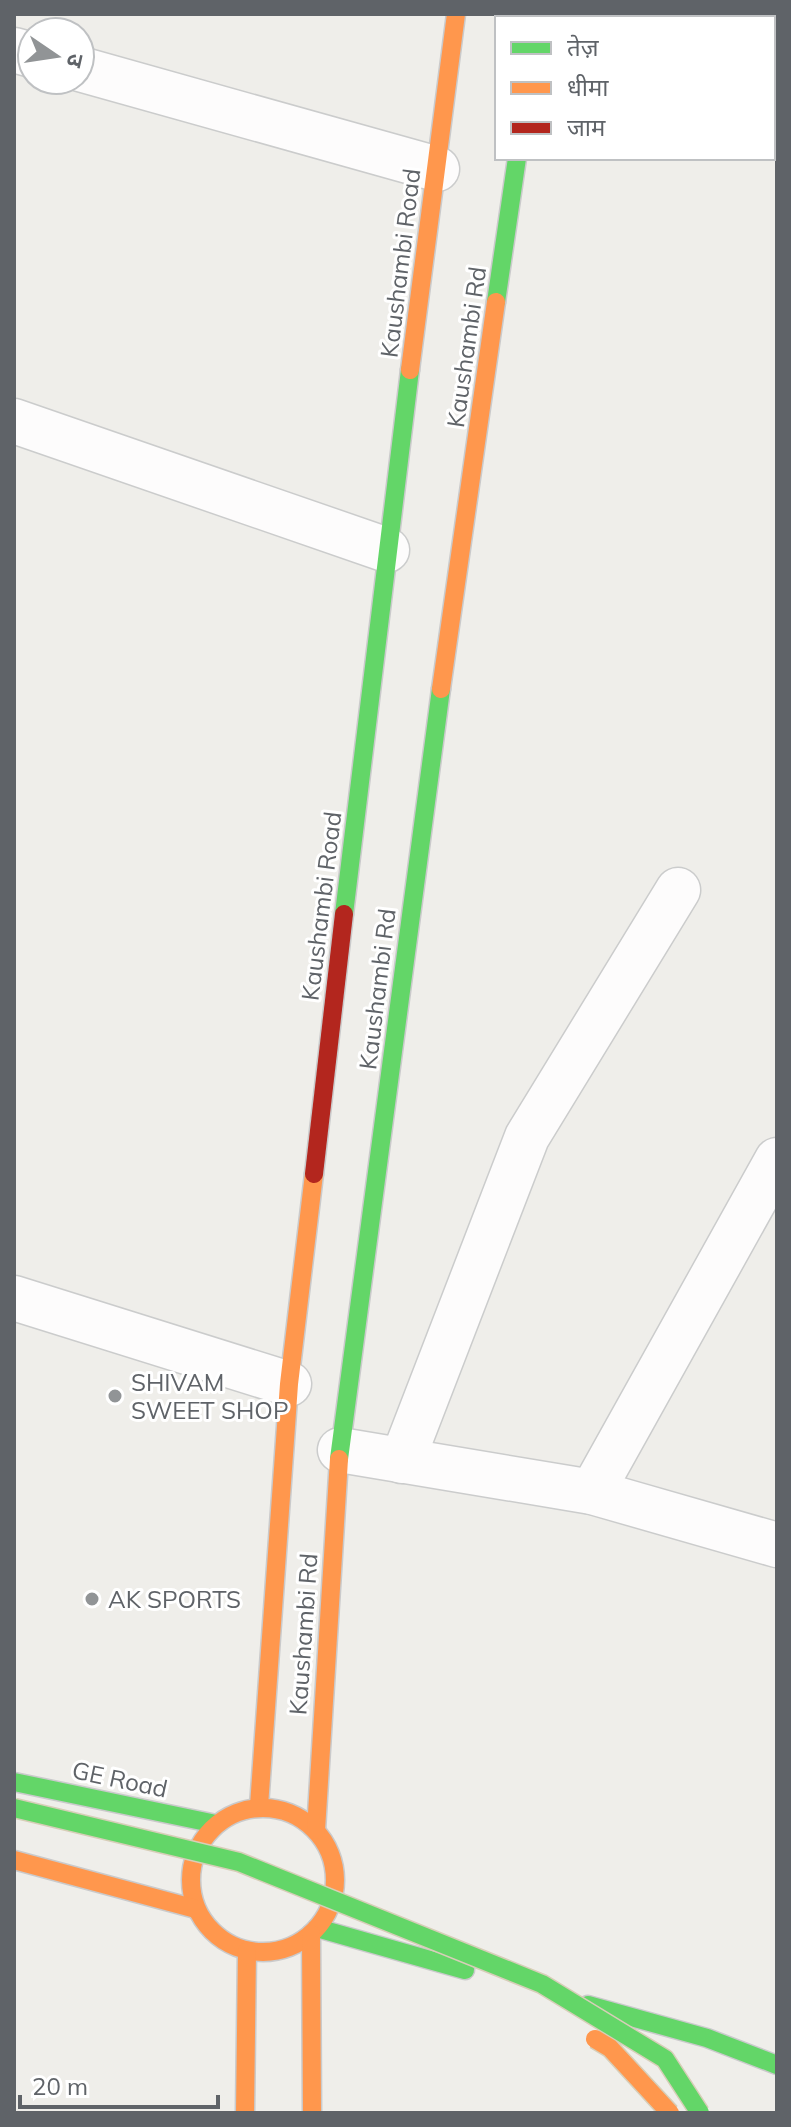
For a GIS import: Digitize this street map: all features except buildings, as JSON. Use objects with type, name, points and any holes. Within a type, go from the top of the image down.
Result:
[{"type":"main road","name":"Kaushambi Road","points":[[259,1806],[289,1384],[387,550],[456,14]]},
{"type":"main road","name":"Kaushambi Rd","points":[[316,1830],[340,1450],[428,781],[517,160]]},
{"type":"main road","name":"GE Road","points":[[14,1782],[216,1824]]},
{"type":"main road","points":[[259,1806],[280,1809],[300,1817],[316,1830],[328,1850],[335,1872],[333,1896],[325,1918],[314,1931],[292,1946],[270,1952],[247,1951],[226,1943],[209,1929],[196,1909],[190,1886],[192,1863],[200,1842],[216,1824],[237,1811],[259,1806]]},
{"type":"main road","points":[[14,1808],[239,1862],[542,1984],[665,2059],[700,2113]]},
{"type":"main road","points":[[14,1824],[60,1833],[244,1883],[363,1933],[450,1961],[522,1995]]},
{"type":"main road","points":[[14,1860],[196,1909]]},
{"type":"main road","points":[[314,1931],[707,2038],[777,2065]]},
{"type":"main road","points":[[312,2113],[314,1931]]},
{"type":"main road","points":[[245,2113],[247,1951]]},
{"type":"main road","points":[[585,2033],[610,2048],[670,2113]]},
{"type":"street","points":[[96,73],[437,169]]},
{"type":"street","points":[[14,421],[387,550]]},
{"type":"street","points":[[402,1461],[527,1137],[678,890]]},
{"type":"street","points":[[592,1492],[777,1160]]},
{"type":"street","points":[[14,1298],[289,1384]]},
{"type":"street","points":[[340,1450],[592,1492],[777,1545]]},
{"type":"traffic: fast","points":[[496,302],[517,160]]},
{"type":"traffic: fast","points":[[344,914],[410,370]]},
{"type":"traffic: fast","points":[[339,1459],[441,689]]},
{"type":"traffic: fast","points":[[14,1782],[216,1824]]},
{"type":"traffic: fast","points":[[14,1808],[239,1862],[542,1984],[665,2059],[700,2113]]},
{"type":"traffic: fast","points":[[317,1928],[465,1970]]},
{"type":"traffic: fast","points":[[588,2005],[707,2038],[777,2065]]},
{"type":"traffic: slow","points":[[410,370],[456,14]]},
{"type":"traffic: slow","points":[[441,689],[496,302]]},
{"type":"traffic: slow","points":[[259,1806],[289,1384],[314,1174]]},
{"type":"traffic: slow","points":[[316,1830],[339,1459]]},
{"type":"traffic: slow","points":[[263,1808],[291,1813],[314,1829],[330,1852],[335,1880],[330,1908],[314,1931],[291,1947],[263,1952],[235,1947],[212,1931],[196,1908],[191,1880],[196,1852],[212,1829],[235,1813],[263,1808]]},
{"type":"traffic: slow","points":[[14,1860],[196,1909]]},
{"type":"traffic: slow","points":[[311,1934],[312,2113]]},
{"type":"traffic: slow","points":[[245,2113],[247,1951]]},
{"type":"traffic: slow","points":[[595,2039],[610,2048],[670,2113]]},
{"type":"traffic: jam","points":[[314,1174],[344,914]]},
{"type":"place","name":"SHIVAM SWEET SHOP","points":[[115,1396]]},
{"type":"place","name":"AK SPORTS","points":[[92,1599]]}]
